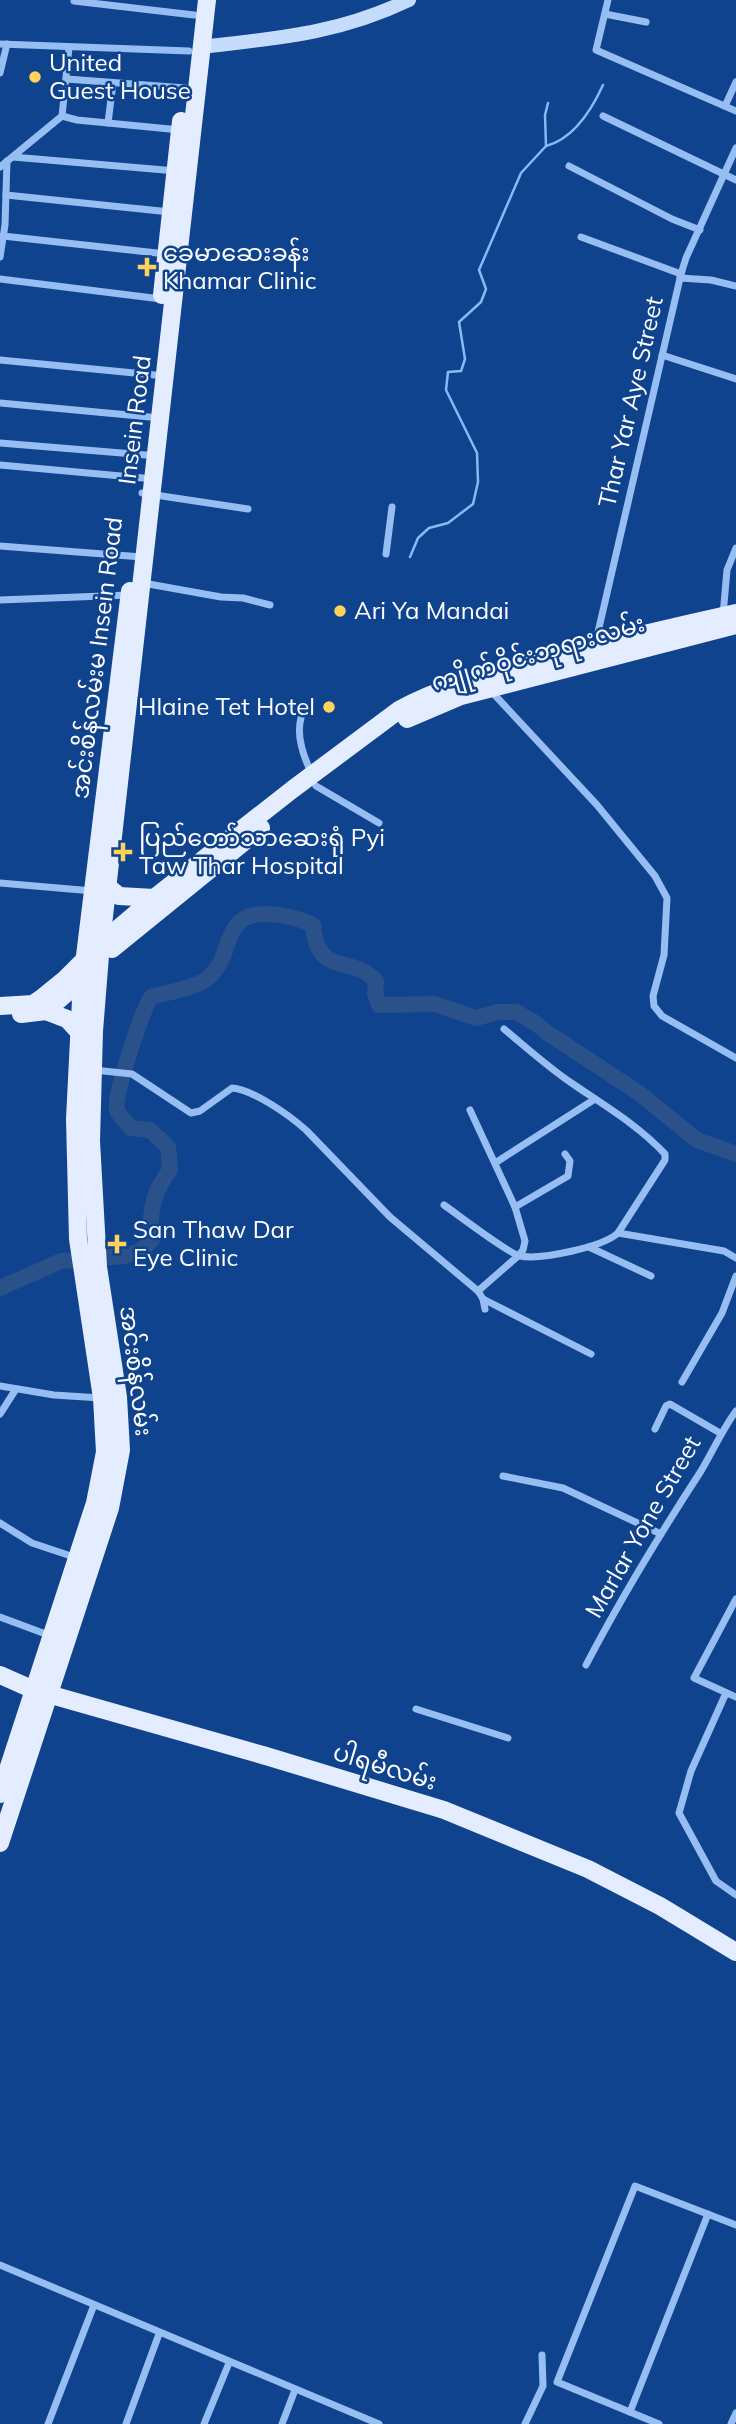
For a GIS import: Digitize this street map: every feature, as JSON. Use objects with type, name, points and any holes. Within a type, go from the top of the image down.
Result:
[{"type":"main road","name":"Insein Road","points":[[146,454],[162,299],[172,255],[171,212],[185,88],[207,0]]},
{"type":"main road","points":[[195,49],[323,32],[354,23],[409,0]]},
{"type":"main road","name":"Insein Road","points":[[145,489],[195,49],[195,8]]},
{"type":"main road","name":"အင်းစိန်လမ်းမ Insein Road","points":[[101,889],[102,825],[130,595],[140,557],[146,454]]},
{"type":"main road","points":[[140,557],[143,583]]},
{"type":"main road","name":"အင်းစိန်လမ်း","points":[[87,1247],[95,954],[101,889],[113,845],[143,583]]},
{"type":"main road","name":"ကျိုက်ဝိုင်းဘုရားလမ်း","points":[[95,954],[154,898],[314,780],[407,719],[461,696],[483,683],[732,618]]},
{"type":"main road","name":"ကျိုက်ဝိုင်းဘုရားလမ်း","points":[[95,954],[314,780]]},
{"type":"main road","points":[[101,889],[119,896],[154,898]]},
{"type":"main road","points":[[0,1006],[33,1003],[95,954]]},
{"type":"main road","name":"အင်းစိန်လမ်း","points":[[0,1843],[42,1692],[113,1494],[121,1438],[105,1369],[89,1268],[75,1119],[82,980],[95,954]]},
{"type":"main road","points":[[46,1011],[82,980]]},
{"type":"main road","points":[[0,1015],[46,1011],[67,1019],[79,1032]]},
{"type":"main road","name":"အင်းစိန်လမ်း","points":[[42,1692],[52,1636],[103,1467],[105,1452],[102,1398],[105,1369]]},
{"type":"main road","name":"ပါရမီလမ်း","points":[[0,1675],[42,1692],[444,1810],[588,1869],[660,1906],[736,1952]]},
{"type":"main road","points":[[0,1794],[6,1756],[42,1692]]},
{"type":"street","points":[[608,0],[596,50],[736,111]]},
{"type":"street","points":[[74,1],[195,8]]},
{"type":"street","points":[[604,14],[646,22]]},
{"type":"street","points":[[0,73],[3,44],[69,48],[195,49]]},
{"type":"street","points":[[0,167],[62,116],[69,48]]},
{"type":"street","points":[[67,79],[185,88]]},
{"type":"street","points":[[725,106],[736,82]]},
{"type":"street","points":[[108,123],[113,83]]},
{"type":"street","points":[[62,116],[76,120],[180,130]]},
{"type":"street","points":[[603,116],[736,180]]},
{"type":"street","name":"Thar Yar Aye Street","points":[[597,652],[681,276],[686,258],[736,148]]},
{"type":"street","points":[[10,159],[176,171]]},
{"type":"street","points":[[0,257],[10,159]]},
{"type":"street","points":[[569,166],[672,219],[700,230]]},
{"type":"street","points":[[6,195],[171,212]]},
{"type":"street","points":[[3,236],[172,255]]},
{"type":"street","points":[[581,237],[681,276],[736,286]]},
{"type":"street","points":[[0,279],[162,299]]},
{"type":"street","points":[[662,355],[736,379]]},
{"type":"street","points":[[0,360],[155,375]]},
{"type":"street","points":[[0,402],[150,417]]},
{"type":"street","points":[[0,443],[146,454]]},
{"type":"street","points":[[0,465],[248,509]]},
{"type":"street","points":[[386,554],[392,507]]},
{"type":"street","points":[[0,546],[140,557]]},
{"type":"street","points":[[732,618],[727,570],[736,548]]},
{"type":"street","points":[[143,583],[270,605]]},
{"type":"street","points":[[0,600],[130,595]]},
{"type":"street","points":[[483,683],[597,805],[655,876],[667,898],[664,955],[653,996],[654,1006],[662,1016],[736,1058]]},
{"type":"street","points":[[301,718],[299,730],[305,759],[314,780],[379,823]]},
{"type":"street","points":[[0,883],[101,889]]},
{"type":"street","points":[[444,1205],[519,1256],[538,1256],[589,1247],[607,1242],[618,1233],[665,1160],[665,1154],[640,1130],[570,1082],[505,1029]]},
{"type":"street","points":[[93,1070],[132,1074],[191,1113],[200,1111],[232,1088],[254,1095],[301,1126],[390,1217],[478,1291],[485,1309]]},
{"type":"street","points":[[495,1163],[595,1099]]},
{"type":"street","points":[[471,1110],[515,1207],[525,1241],[519,1256],[478,1291]]},
{"type":"street","points":[[515,1207],[568,1176],[570,1161],[565,1154]]},
{"type":"street","points":[[618,1233],[724,1251],[736,1258]]},
{"type":"street","points":[[589,1247],[650,1276]]},
{"type":"street","points":[[682,1382],[722,1312],[736,1276]]},
{"type":"street","points":[[483,1299],[591,1354]]},
{"type":"street","points":[[726,1299],[736,1303]]},
{"type":"street","points":[[0,1386],[54,1395],[102,1398]]},
{"type":"street","points":[[0,1414],[16,1389]]},
{"type":"street","points":[[655,1429],[666,1406],[670,1405],[720,1433]]},
{"type":"street","name":"Marlar Yone Street","points":[[586,1665],[677,1505],[736,1411]]},
{"type":"street","points":[[503,1476],[563,1488],[660,1534]]},
{"type":"street","points":[[0,1523],[32,1543],[77,1558]]},
{"type":"street","points":[[736,1599],[694,1678],[736,1697]]},
{"type":"street","points":[[0,1617],[52,1636]]},
{"type":"street","points":[[726,1693],[691,1771],[679,1813],[716,1881],[736,1895]]},
{"type":"street","points":[[416,1709],[508,1738]]},
{"type":"street","points":[[659,2424],[556,2382],[635,2186],[736,2225]]},
{"type":"street","points":[[630,2412],[708,2214]]},
{"type":"street","points":[[0,2265],[363,2421],[379,2424]]},
{"type":"street","points":[[48,2424],[94,2305]]},
{"type":"street","points":[[126,2424],[159,2334]]},
{"type":"street","points":[[525,2424],[543,2386],[542,2355]]},
{"type":"street","points":[[204,2424],[229,2362]]},
{"type":"street","points":[[282,2424],[295,2390]]},
{"type":"street","points":[[731,2424],[736,2413]]},
{"type":"waterway","points":[[546,146],[573,130],[587,113],[603,85]]},
{"type":"waterway","points":[[410,557],[418,538],[429,528],[448,523],[473,504],[478,482],[477,453],[446,390],[448,372],[461,371],[465,359],[459,322],[481,302],[486,289],[479,270],[521,173],[546,146],[545,115],[548,103]]},
{"type":"waterway","points":[[0,1288],[61,1261],[124,1256],[139,1252],[152,1240],[154,1203],[170,1170],[168,1147],[150,1130],[131,1128],[117,1110],[119,1089],[129,1054],[151,997],[204,981],[219,965],[236,926],[243,920],[262,914],[295,918],[313,925],[321,953],[328,959],[366,973],[376,981],[375,993],[379,1005],[435,1004],[476,1018],[498,1012],[516,1012],[639,1093],[697,1140],[736,1154]]},
{"type":"place","name":"United Guest House","points":[[35,77]]},
{"type":"place","name":"ခေမာဆေးခန်း Khamar Clinic","points":[[147,267]]},
{"type":"place","name":"Ari Ya Mandai","points":[[340,611]]},
{"type":"place","name":"Hlaine Tet Hotel","points":[[329,707]]},
{"type":"place","name":"ပြည်တော်သာဆေးရုံ Pyi Taw Thar Hospital","points":[[123,852]]},
{"type":"place","name":"San Thaw Dar Eye Clinic","points":[[117,1244]]}]
